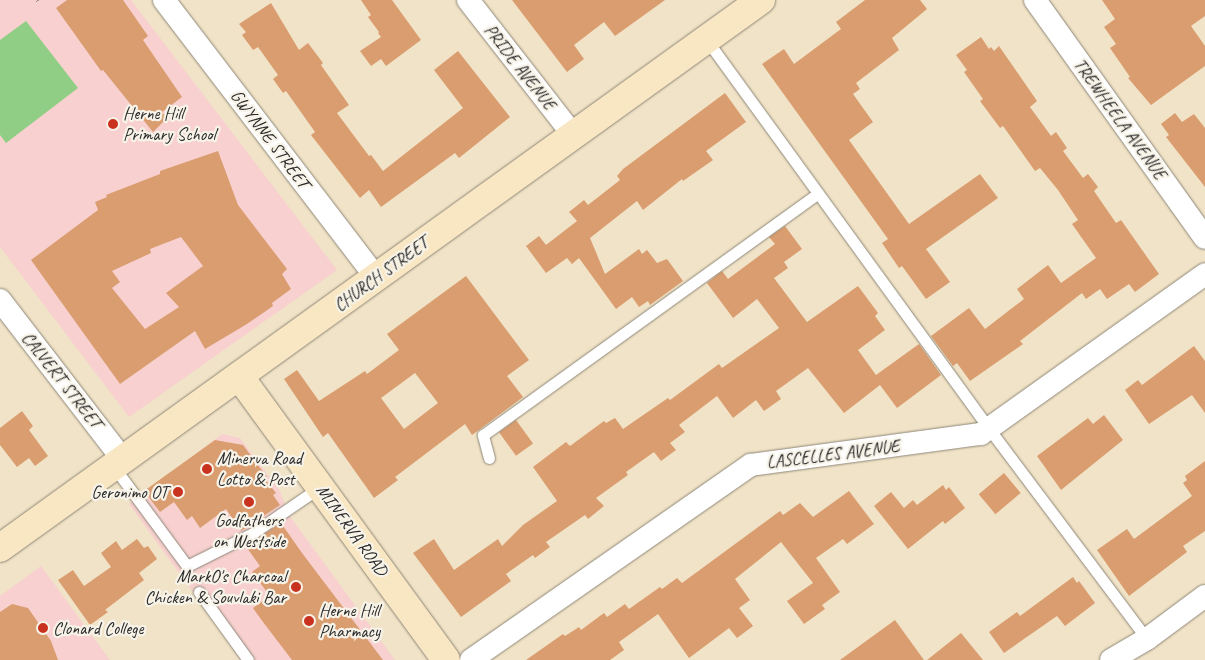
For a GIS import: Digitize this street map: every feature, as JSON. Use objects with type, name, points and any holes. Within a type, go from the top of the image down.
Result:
[{"type":"street","name":"GWYNNE STREET","points":[[164,0],[376,277]]},
{"type":"street","name":"PRIDE AVENUE","points":[[468,0],[573,134]]},
{"type":"street","name":"CHURCH STREET","points":[[0,548],[761,0]]},
{"type":"street","name":"TREWHEELA AVENUE","points":[[1035,0],[1205,238]]},
{"type":"street","name":"LASCELLES AVENUE","points":[[471,660],[751,464],[936,442],[981,434],[990,430],[1205,274]]},
{"type":"street","name":"CALVERT STREET","points":[[0,300],[118,463]]},
{"type":"street","name":"MINERVA ROAD","points":[[240,376],[446,660]]},
{"type":"street","points":[[1111,660],[1147,639],[1205,596]]},
{"type":"lane","points":[[706,39],[990,430],[1147,639]]},
{"type":"lane","points":[[489,458],[483,435],[818,193]]},
{"type":"lane","points":[[118,463],[187,566],[253,533],[320,487]]},
{"type":"lane","points":[[199,592],[248,660]]},
{"type":"shaded area","name":"Herne Hill Primary School","points":[[0,0],[131,0],[337,270],[129,417],[0,247]]},
{"type":"shaded area","points":[[222,434],[240,438],[280,491],[289,515],[395,660],[242,660],[129,504]]},
{"type":"shaded area","name":"Clonard College","points":[[41,566],[110,660],[0,660],[0,596]]},
{"type":"green space","points":[[26,21],[78,88],[6,143],[0,135],[0,40]]},
{"type":"building","points":[[67,0],[123,0],[148,36],[143,40],[182,97],[162,112],[167,118],[153,132],[103,70],[101,71],[56,8]]},
{"type":"building","points":[[361,0],[392,0],[421,40],[386,66],[381,59],[371,66],[360,51],[381,37],[368,17],[371,15]]},
{"type":"building","points":[[512,0],[665,0],[615,36],[604,22],[574,45],[584,59],[567,72]]},
{"type":"building","points":[[865,0],[920,0],[927,9],[892,38],[899,50],[856,83],[860,89],[853,94],[873,122],[849,140],[909,224],[980,174],[998,198],[926,249],[950,282],[926,299],[902,266],[899,268],[882,243],[888,239],[762,64],[784,49],[794,64],[841,29],[836,22]]},
{"type":"building","points":[[1102,0],[1205,0],[1205,16],[1191,26],[1205,46],[1205,66],[1151,105],[1128,78],[1130,77],[1110,48],[1116,44],[1104,27],[1115,19]]},
{"type":"building","points":[[271,3],[299,50],[308,43],[323,63],[321,65],[349,105],[337,113],[369,156],[371,155],[383,171],[463,108],[434,70],[458,51],[510,117],[459,158],[455,153],[381,207],[369,190],[360,198],[311,135],[315,132],[286,91],[283,93],[273,79],[278,75],[258,47],[253,50],[242,35],[246,32],[239,24]]},
{"type":"building","points":[[981,37],[989,49],[991,47],[994,51],[999,46],[1037,101],[1030,107],[1051,136],[1056,132],[1067,148],[1063,151],[1083,178],[1088,174],[1098,187],[1094,191],[1116,223],[1121,220],[1159,274],[1135,292],[1129,284],[1107,299],[1100,289],[1086,299],[1082,293],[1020,341],[1023,344],[970,381],[957,363],[953,366],[931,336],[969,308],[985,329],[1024,299],[1017,289],[1048,265],[1061,283],[1096,258],[1072,224],[1078,220],[1058,190],[1040,168],[1035,171],[1003,126],[1000,128],[980,101],[983,99],[964,72],[967,70],[956,55]]},
{"type":"building","points":[[725,93],[746,122],[706,151],[713,160],[683,181],[682,179],[643,210],[637,201],[590,238],[605,274],[639,249],[642,254],[647,250],[657,263],[667,259],[683,281],[650,305],[648,301],[639,307],[632,297],[616,309],[579,258],[572,264],[567,258],[546,273],[526,246],[539,236],[546,245],[577,221],[569,212],[584,200],[588,205],[620,180],[617,176],[623,169]]},
{"type":"building","points":[[1175,113],[1182,122],[1194,114],[1205,128],[1205,187],[1166,137],[1169,135],[1161,124]]},
{"type":"building","points":[[218,151],[238,205],[287,269],[282,274],[291,289],[272,303],[273,306],[205,349],[195,331],[120,384],[31,260],[98,210],[95,202],[107,197],[106,195],[160,174],[160,171]],"holes":[[[181,237],[203,266],[166,293],[179,307],[145,329],[112,288],[120,282],[112,271],[151,253],[150,249]]]},
{"type":"building","points":[[785,226],[802,249],[784,262],[788,268],[774,278],[807,322],[858,286],[878,313],[875,316],[885,330],[858,350],[876,375],[919,344],[941,375],[897,408],[880,385],[844,413],[808,368],[776,391],[781,399],[764,411],[756,400],[733,418],[717,396],[679,425],[685,432],[670,443],[676,450],[661,461],[654,452],[626,472],[628,475],[596,498],[604,506],[588,519],[585,515],[546,542],[550,547],[535,558],[533,555],[506,574],[511,581],[461,617],[413,553],[434,539],[454,570],[498,539],[502,546],[523,525],[557,501],[533,467],[566,442],[570,446],[604,421],[606,423],[615,418],[623,429],[668,398],[670,400],[719,364],[722,368],[779,328],[757,299],[733,318],[707,283],[722,271],[728,279],[775,244],[769,237]]},
{"type":"building","points":[[466,276],[529,360],[507,376],[523,397],[472,435],[465,424],[395,477],[398,480],[374,498],[328,433],[323,437],[284,379],[297,370],[319,401],[365,371],[367,374],[399,350],[387,334]],"holes":[[[415,373],[438,403],[404,429],[381,398]]]},
{"type":"building","points":[[1194,346],[1205,361],[1205,413],[1192,395],[1149,424],[1125,390],[1138,380],[1142,385]]},
{"type":"building","points":[[22,411],[33,426],[29,430],[48,456],[35,466],[29,458],[17,467],[0,445],[0,428]]},
{"type":"building","points":[[1104,415],[1123,440],[1061,490],[1037,456],[1088,418],[1093,424]]},
{"type":"building","points":[[516,420],[533,443],[516,456],[499,432]]},
{"type":"building","points":[[215,440],[243,445],[267,477],[265,479],[276,493],[273,495],[280,505],[241,531],[226,509],[200,528],[192,516],[187,520],[174,502],[160,512],[144,491]]},
{"type":"building","points":[[1205,461],[1205,531],[1183,546],[1187,552],[1129,596],[1097,550],[1127,529],[1134,539],[1192,496],[1183,483],[1187,480],[1185,476]]},
{"type":"building","points":[[1004,473],[1021,493],[995,514],[979,494]]},
{"type":"building","points":[[943,485],[946,490],[949,487],[965,508],[945,524],[943,521],[908,549],[874,506],[891,492],[904,508],[913,500],[917,505]]},
{"type":"building","points":[[849,491],[874,524],[847,544],[843,539],[816,558],[840,592],[822,605],[825,609],[804,624],[787,601],[813,583],[781,542],[735,579],[750,600],[739,608],[753,626],[737,638],[729,628],[689,658],[658,614],[619,642],[624,650],[610,660],[526,660],[563,634],[565,636],[579,627],[581,630],[604,613],[607,617],[625,604],[629,609],[660,587],[662,589],[677,578],[682,583],[780,511],[783,515],[800,503],[813,517]]},
{"type":"building","points":[[281,523],[383,660],[292,660],[263,622],[253,608],[270,596],[252,572],[260,566],[247,548],[250,543]]},
{"type":"building","points":[[137,539],[144,548],[148,546],[157,559],[139,573],[144,580],[105,610],[108,612],[90,625],[58,580],[73,570],[84,586],[111,567],[101,553],[116,541],[122,550]]},
{"type":"building","points":[[1073,577],[1077,583],[1079,581],[1095,603],[1065,626],[1057,616],[1004,653],[989,632],[1017,612],[1020,616]]},
{"type":"building","points":[[12,604],[28,608],[51,641],[58,660],[0,660],[0,612]]},
{"type":"building","points":[[895,620],[924,660],[840,660]]},
{"type":"building","points":[[961,633],[983,660],[927,660]]},
{"type":"place","name":"Herne Hill Primary School","points":[[113,124]]},
{"type":"place","name":"Minerva Road Lotto & Post","points":[[207,469]]},
{"type":"place","name":"Geronimo OT","points":[[178,492]]},
{"type":"place","name":"Godfathers on Westside","points":[[249,502]]},
{"type":"place","name":"MarkO's Charcoal Chicken & Souvlaki Bar","points":[[296,587]]},
{"type":"place","name":"Herne Hill Pharmacy","points":[[309,621]]},
{"type":"place","name":"Clonard College","points":[[43,628]]}]
